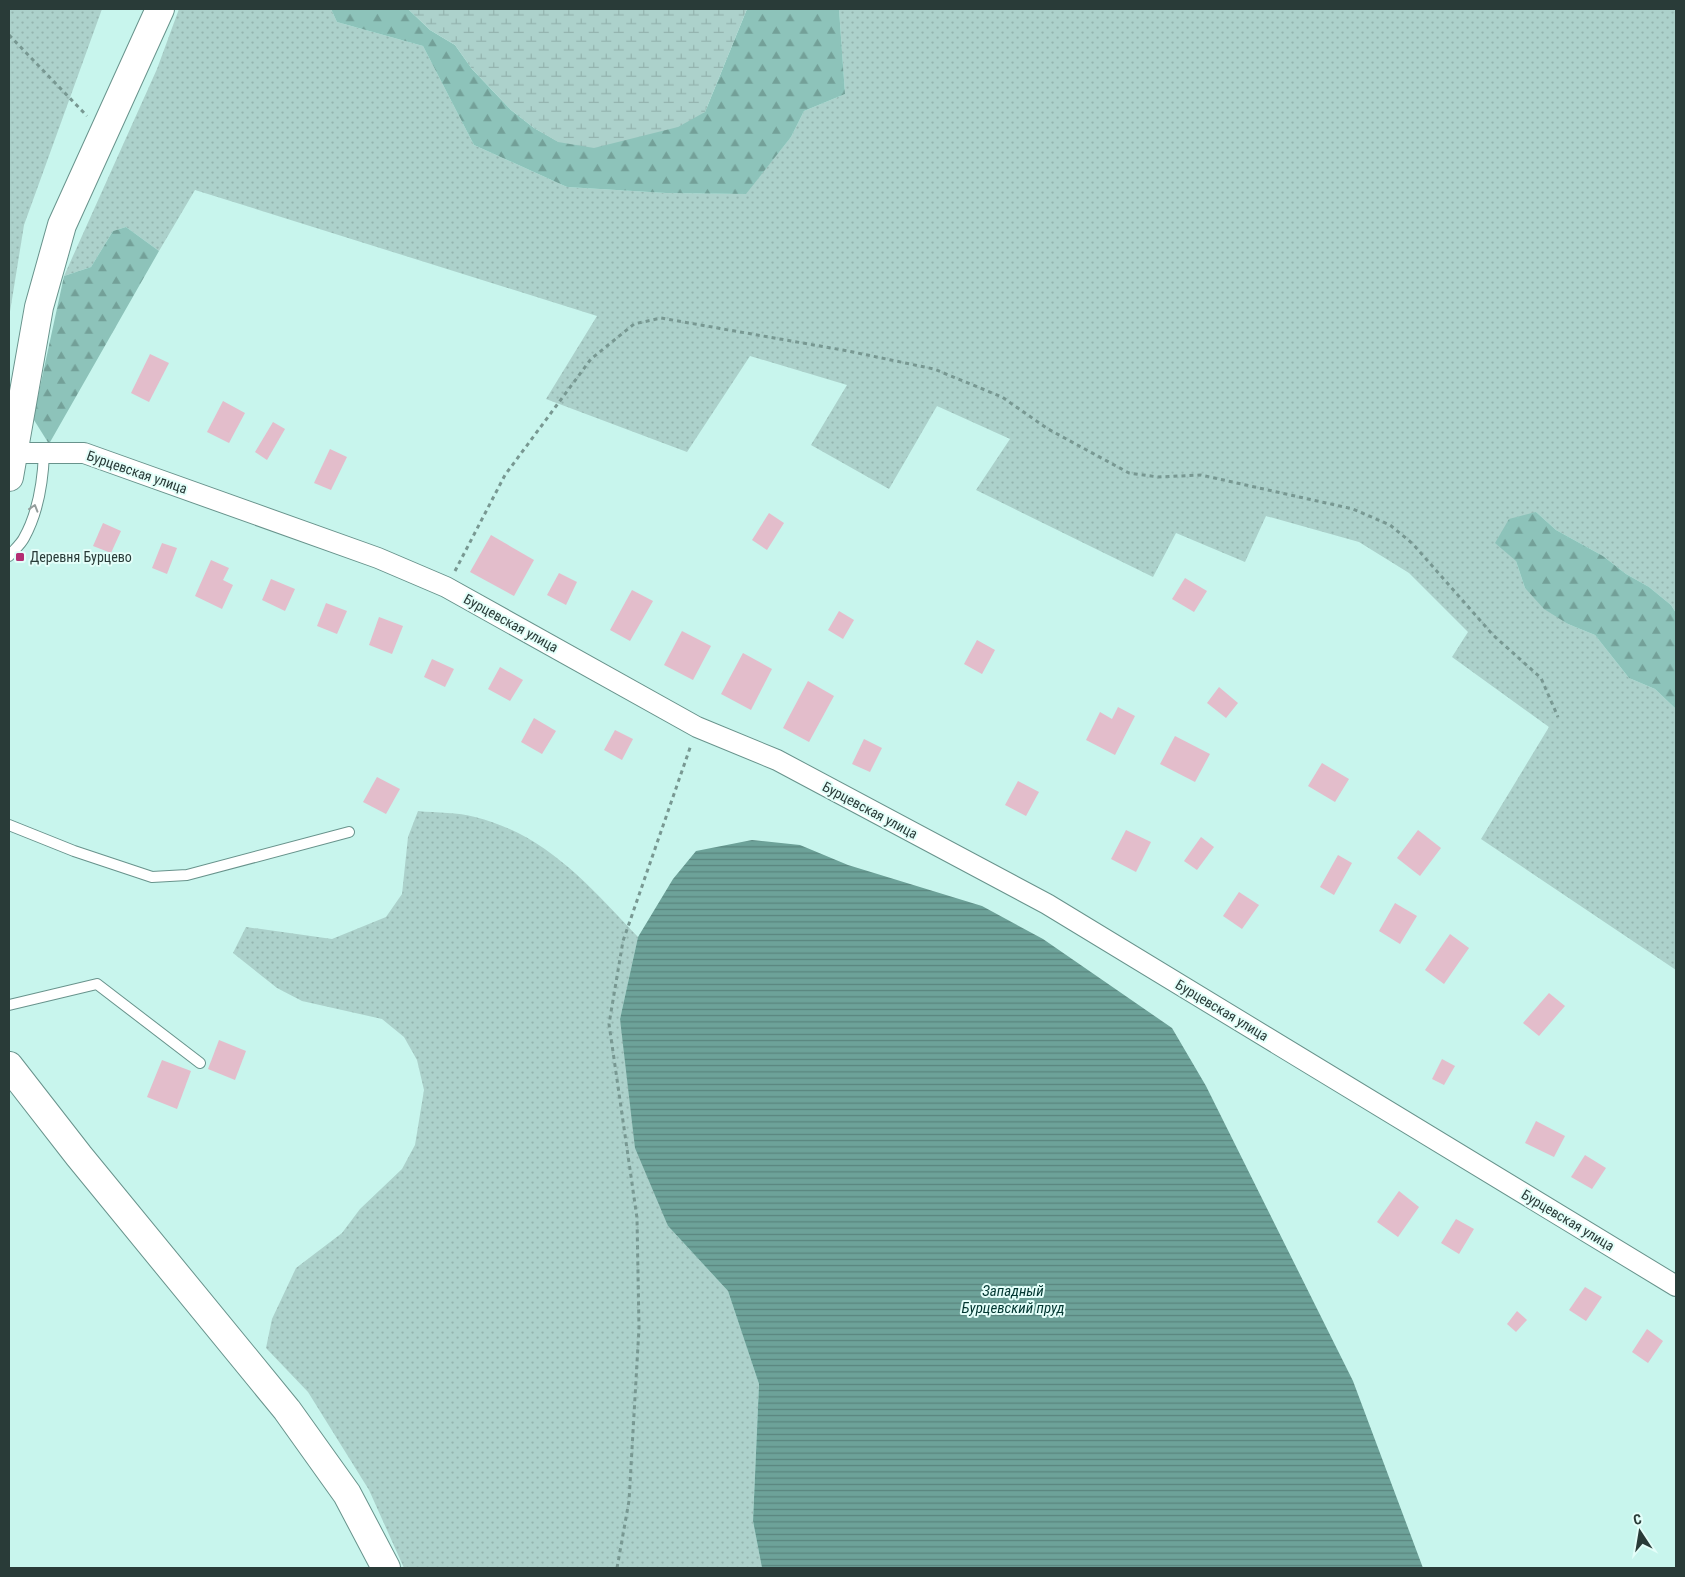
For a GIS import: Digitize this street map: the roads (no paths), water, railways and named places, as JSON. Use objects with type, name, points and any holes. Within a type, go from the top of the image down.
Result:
[{"type":"street","points":[[11,465],[39,307],[62,225],[105,135],[160,9]]},
{"type":"street","name":"Бурцевская улица","points":[[11,465],[44,453],[84,452],[378,558],[446,587],[697,727],[777,760],[1047,904],[1676,1286]]},
{"type":"street","points":[[9,1066],[79,1156],[287,1410],[347,1494],[386,1568]]},
{"type":"lane","points":[[9,556],[24,538],[34,511],[43,476],[44,453]]},
{"type":"lane","points":[[9,825],[74,851],[152,877],[188,875],[349,832]]},
{"type":"lane","points":[[9,1005],[96,984],[200,1063]]},
{"type":"water","name":"Западный Бурцевский пруд","points":[[752,840],[800,845],[848,865],[982,906],[1043,939],[1172,1028],[1206,1086],[1353,1381],[1423,1568],[762,1568],[753,1521],[759,1384],[728,1291],[668,1226],[635,1148],[620,1019],[638,937],[673,879],[696,851]]},
{"type":"place","name":"Деревня Бурцево","points":[[20,557]]}]
